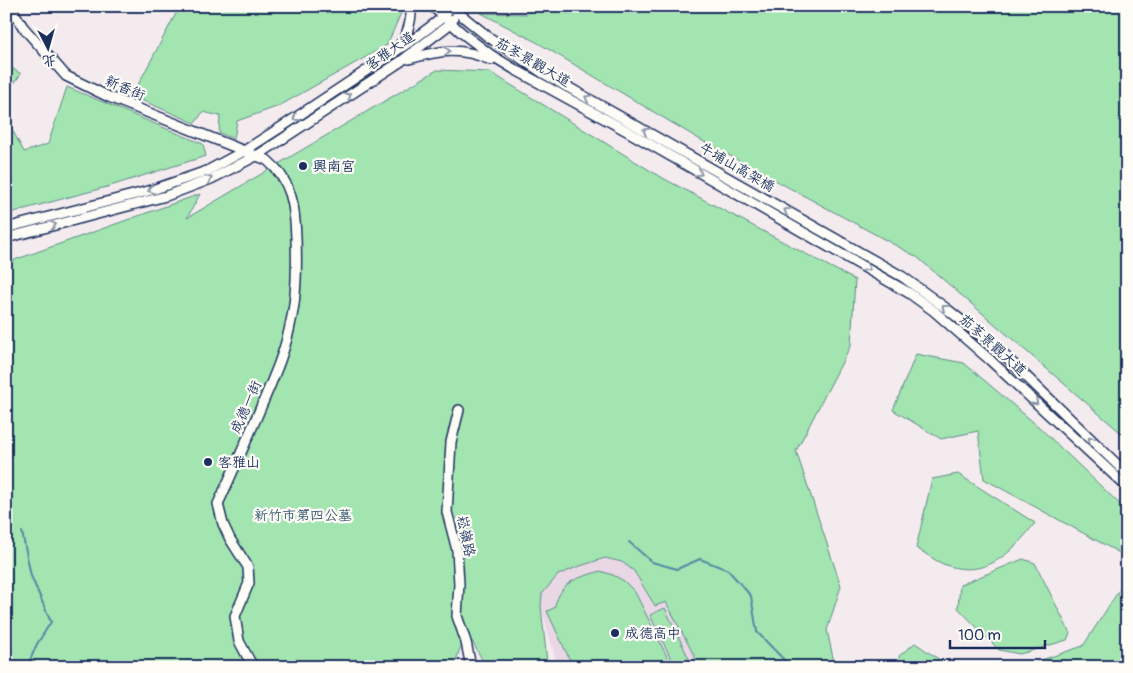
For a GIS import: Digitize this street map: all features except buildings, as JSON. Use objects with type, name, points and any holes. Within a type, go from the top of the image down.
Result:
[{"type":"street","name":"新香街","points":[[10,6],[22,27],[66,76],[109,97],[258,155]]},
{"type":"street","points":[[395,52],[408,31],[412,19],[411,6]]},
{"type":"street","name":"茄苳景觀大道","points":[[432,6],[450,24],[491,55],[514,69],[629,127]]},
{"type":"street","name":"客雅大道","points":[[6,228],[152,190],[207,171],[244,151],[395,52],[453,9]]},
{"type":"street","name":"客雅大道","points":[[6,238],[166,196],[211,179],[258,155],[400,62],[450,24],[453,9]]},
{"type":"street","name":"茄苳景觀大道","points":[[453,9],[487,36],[629,127]]},
{"type":"street","points":[[400,62],[438,51],[450,50],[465,51],[483,56],[514,69]]},
{"type":"street","name":"牛埔山高架橋","points":[[629,127],[829,235]]},
{"type":"street","name":"牛埔山高架橋","points":[[629,127],[824,245]]},
{"type":"street","name":"成德一街","points":[[253,667],[239,641],[235,616],[249,583],[248,567],[226,532],[218,504],[280,363],[292,320],[296,247],[296,217],[291,194],[284,178],[276,168],[258,155]]},
{"type":"street","name":"茄苳景觀大道","points":[[829,235],[903,278],[1000,351],[1127,474]]},
{"type":"street","name":"茄苳景觀大道","points":[[824,245],[909,293],[934,312],[990,360],[1127,487]]},
{"type":"street","name":"崧嶺路","points":[[459,410],[452,442],[447,512],[457,550],[457,616],[466,642],[471,667]]},
{"type":"shaded area","points":[[471,6],[530,6],[527,11]]},
{"type":"shaded area","name":"成德高中","points":[[605,558],[622,562],[634,571],[654,606],[666,601],[697,659],[681,667],[558,667],[541,607],[542,594],[558,575]]},
{"type":"green space","points":[[180,6],[398,6],[401,13],[387,45],[279,106],[237,121],[234,139],[219,133],[220,116],[203,112],[195,123],[132,96]]},
{"type":"green space","points":[[537,6],[1127,6],[1127,438],[917,257],[699,139],[538,43],[481,13],[527,14]]},
{"type":"green space","points":[[6,64],[21,74],[6,94]]},
{"type":"green space","name":"新竹市第四公墓","points":[[437,70],[490,72],[659,176],[855,280],[851,345],[796,451],[841,586],[827,630],[835,667],[681,667],[696,659],[666,602],[655,606],[634,571],[622,562],[605,558],[558,575],[542,594],[541,607],[547,662],[539,667],[486,667],[472,641],[460,648],[454,667],[6,667],[6,263],[200,194],[187,218]]},
{"type":"green space","points":[[67,87],[203,144],[206,156],[107,187],[6,214],[6,118],[24,152],[48,144]]},
{"type":"green space","points":[[916,354],[964,363],[1039,427],[1127,511],[1127,557],[984,479],[978,431],[941,439],[893,410]]},
{"type":"green space","points":[[958,474],[1035,523],[1006,554],[996,561],[972,569],[943,564],[916,548],[932,479]]},
{"type":"green space","points":[[1023,559],[1035,563],[1070,633],[1067,640],[1020,654],[999,650],[958,608],[960,585]]},
{"type":"green space","name":"成德高中","points":[[600,571],[624,581],[635,592],[672,667],[573,667],[547,611],[554,608],[561,591],[571,582]]},
{"type":"green space","points":[[1127,578],[1127,667],[1021,667],[1083,646]]},
{"type":"green space","points":[[665,608],[690,661],[675,667],[650,615]]},
{"type":"green space","points":[[915,643],[940,660],[939,667],[900,667],[899,656]]},
{"type":"waterway","points":[[22,532],[31,576],[51,622],[37,644],[27,667]]},
{"type":"waterway","points":[[629,542],[652,562],[677,569],[700,559],[728,570],[751,596],[757,632],[791,667]]},
{"type":"place","name":"興南宮","points":[[303,166]]},
{"type":"place","name":"客雅山","points":[[208,462]]},
{"type":"place","name":"成德高中","points":[[615,633]]}]
